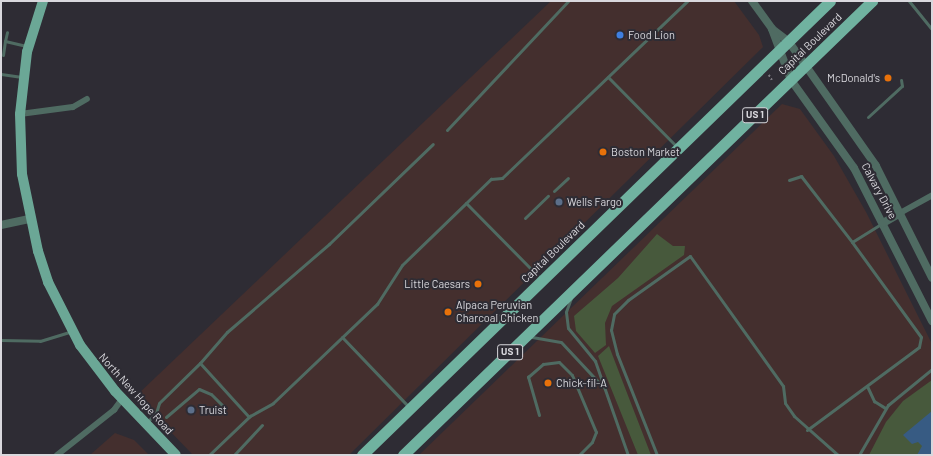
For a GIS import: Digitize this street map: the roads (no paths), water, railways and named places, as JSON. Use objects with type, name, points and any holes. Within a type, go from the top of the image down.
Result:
[{"type":"highway","name":"Capital Boulevard","points":[[362,455],[830,1]]},
{"type":"highway","name":"Capital Boulevard","points":[[403,455],[872,1]]},
{"type":"main road","name":"North New Hope Road","points":[[42,1],[29,46],[20,114],[22,174],[30,219],[48,282],[72,331],[122,399],[176,455]]},
{"type":"street","points":[[752,1],[772,29],[780,51]]},
{"type":"street","points":[[772,29],[789,42]]},
{"type":"street","name":"Calvary Drive","points":[[789,42],[803,68],[876,166],[932,278]]},
{"type":"street","name":"Calvary Drive","points":[[780,51],[791,80],[851,162],[932,322]]},
{"type":"street","points":[[20,114],[73,108],[87,99]]},
{"type":"street","points":[[883,223],[932,195]]},
{"type":"street","points":[[1,225],[30,219]]},
{"type":"street","points":[[57,455],[114,410],[122,399]]},
{"type":"lane","points":[[447,130],[568,1]]},
{"type":"lane","points":[[209,455],[249,417],[273,403],[380,302],[380,294],[402,265],[491,179],[502,178],[687,1]]},
{"type":"lane","points":[[909,1],[931,28]]},
{"type":"lane","points":[[3,55],[6,32]]},
{"type":"lane","points":[[5,41],[29,46]]},
{"type":"lane","points":[[1,74],[24,77]]},
{"type":"lane","points":[[608,77],[679,149]]},
{"type":"lane","points":[[868,117],[902,86],[901,80]]},
{"type":"lane","points":[[145,424],[156,413],[159,403],[200,364],[227,332],[328,244],[433,144]]},
{"type":"lane","points":[[789,180],[802,176],[921,337],[919,348],[807,430]]},
{"type":"lane","points":[[554,191],[568,178]]},
{"type":"lane","points":[[526,218],[548,196]]},
{"type":"lane","points":[[466,203],[543,280]]},
{"type":"lane","points":[[852,242],[883,223]]},
{"type":"lane","points":[[657,455],[617,354],[611,330],[614,314],[628,300],[690,256],[783,386],[784,403],[807,430],[822,439],[838,455]]},
{"type":"lane","points":[[574,290],[566,312],[568,328],[595,361],[627,454]]},
{"type":"lane","points":[[1,340],[40,341],[72,331]]},
{"type":"lane","points":[[522,340],[534,336],[561,342],[603,387]]},
{"type":"lane","points":[[342,337],[410,408]]},
{"type":"lane","points":[[539,414],[527,385],[528,378],[543,364],[559,362],[572,375],[596,432],[592,442],[580,455]]},
{"type":"lane","points":[[200,364],[249,417]]},
{"type":"lane","points":[[859,455],[885,408],[932,369]]},
{"type":"lane","points":[[867,386],[874,401],[885,408]]},
{"type":"lane","points":[[166,417],[199,389],[211,394],[225,408]]},
{"type":"lane","points":[[234,455],[262,425]]},
{"type":"water","points":[[932,411],[932,455],[917,455],[922,446],[918,442],[912,444],[903,435]]},
{"type":"place","name":"Food Lion","points":[[620,35]]},
{"type":"place","name":"McDonald's","points":[[888,78]]},
{"type":"place","name":"Boston Market","points":[[603,152]]},
{"type":"place","name":"Wells Fargo","points":[[559,202]]},
{"type":"place","name":"Little Caesars","points":[[478,284]]},
{"type":"place","name":"Alpaca Peruvian Charcoal Chicken","points":[[448,312]]},
{"type":"place","name":"Chick-fil-A","points":[[548,383]]},
{"type":"place","name":"Truist","points":[[191,410]]}]
